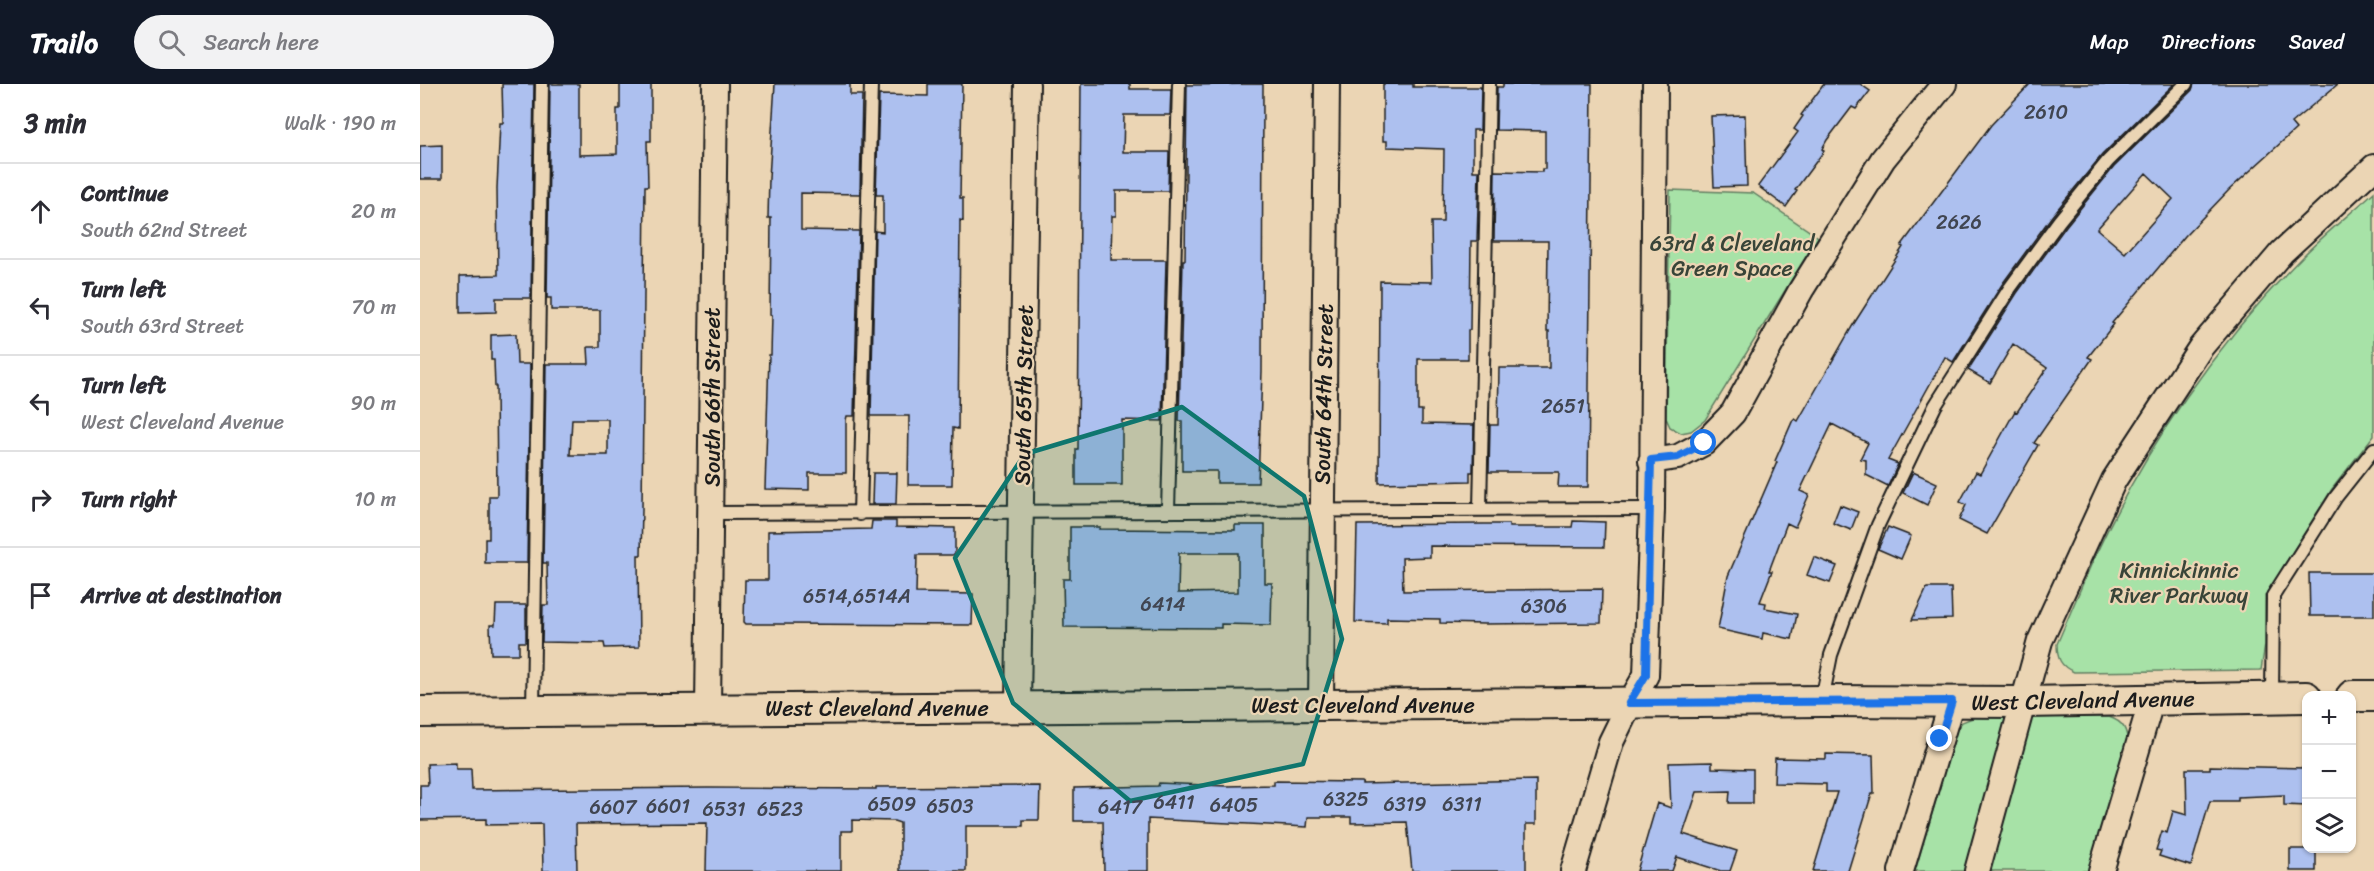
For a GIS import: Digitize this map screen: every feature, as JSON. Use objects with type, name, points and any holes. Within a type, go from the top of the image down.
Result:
[{"type":"street","name":"South 66th Street","points":[[708,709],[715,84]]},
{"type":"street","name":"South 65th Street","points":[[1018,707],[1027,84]]},
{"type":"street","name":"South 64th Street","points":[[1321,705],[1327,84]]},
{"type":"street","points":[[1573,871],[1611,742],[1629,703],[1646,675],[1652,508],[1655,84]]},
{"type":"street","points":[[1651,460],[1678,457],[1704,443],[1733,412],[1801,290],[1884,159],[1944,84]]},
{"type":"street","points":[[1977,871],[2040,641],[2114,480],[2194,356],[2282,252],[2374,167]]},
{"type":"street","points":[[2356,696],[2374,696]]},
{"type":"street","name":"West Cleveland Avenue","points":[[420,712],[1822,701],[2022,702],[2302,697]]},
{"type":"street","points":[[2101,871],[2152,699]]},
{"type":"street","points":[[1901,871],[1952,701]]},
{"type":"lane","points":[[533,712],[542,84]]},
{"type":"lane","points":[[860,514],[871,84]]},
{"type":"lane","points":[[1168,511],[1179,84]]},
{"type":"lane","points":[[1480,509],[1489,84]]},
{"type":"lane","points":[[1822,701],[1831,655],[1878,525],[1935,406],[2010,288],[2059,220],[2108,161],[2186,84]]},
{"type":"lane","points":[[2272,697],[2273,596],[2336,496],[2374,449]]},
{"type":"lane","points":[[711,513],[1652,508]]},
{"type":"highlighted area","points":[[1182,407],[1304,496],[1342,639],[1303,764],[1130,801],[1013,703],[955,558],[1025,454]]},
{"type":"green space","name":"63rd & Cleveland Green Space","points":[[1670,190],[1753,193],[1818,237],[1705,420],[1691,431],[1681,433],[1670,427],[1666,418]]},
{"type":"green space","name":"Kinnickinnic River Parkway","points":[[2374,192],[2374,435],[2332,489],[2265,596],[2265,645],[2261,670],[2074,672],[2069,670],[2060,661],[2057,644],[2115,515],[2161,435],[2213,360],[2272,289],[2311,248]]},
{"type":"green space","points":[[1975,717],[2109,717],[2124,727],[2128,745],[2090,871],[1915,871],[1957,729],[1962,722]]},
{"type":"building","points":[[502,84],[534,84],[531,298],[496,298],[496,312],[460,313],[460,276],[498,275],[497,188],[500,123],[503,123]]},
{"type":"building","points":[[550,84],[579,84],[579,155],[617,154],[617,109],[620,109],[620,84],[651,84],[651,141],[647,141],[648,186],[645,186],[642,509],[641,555],[638,555],[639,647],[605,648],[604,643],[542,642],[543,605],[548,605],[547,563],[543,563],[546,364],[589,364],[588,347],[600,347],[600,310],[551,310],[551,298],[547,298]],"holes":[[[572,419],[608,419],[608,455],[570,455]]]},
{"type":"building","points":[[775,84],[850,84],[850,95],[862,95],[860,194],[801,193],[801,230],[859,231],[854,416],[847,416],[846,420],[846,473],[809,473],[809,490],[765,489],[772,315],[770,315],[771,218],[768,218]]},
{"type":"building","points":[[928,84],[962,84],[960,198],[963,198],[963,221],[960,220],[958,429],[953,428],[952,485],[908,485],[909,416],[871,416],[875,231],[883,232],[883,195],[876,195],[879,95],[928,96]]},
{"type":"building","points":[[1081,84],[1130,84],[1130,89],[1171,89],[1170,115],[1124,115],[1123,152],[1169,152],[1168,191],[1116,191],[1116,216],[1112,216],[1111,260],[1166,260],[1162,421],[1122,420],[1122,485],[1076,485]]},
{"type":"building","points":[[1263,84],[1262,371],[1258,483],[1217,483],[1217,471],[1182,471],[1182,421],[1179,421],[1183,260],[1185,260],[1187,85]]},
{"type":"building","points":[[1383,84],[1413,84],[1413,87],[1481,87],[1480,130],[1473,130],[1473,171],[1479,171],[1477,241],[1471,241],[1468,359],[1418,359],[1418,410],[1422,410],[1422,424],[1474,425],[1473,472],[1470,472],[1470,481],[1379,483],[1380,281],[1432,282],[1431,222],[1443,222],[1444,149],[1387,147],[1387,141],[1383,141]]},
{"type":"building","points":[[1503,84],[1592,84],[1588,487],[1558,487],[1559,472],[1489,472],[1490,425],[1498,425],[1499,368],[1549,368],[1548,241],[1494,241],[1495,171],[1542,172],[1542,169],[1545,169],[1545,131],[1496,130],[1497,87],[1503,87]]},
{"type":"building","points":[[1824,84],[1860,84],[1870,91],[1856,109],[1852,107],[1827,140],[1822,149],[1824,151],[1795,190],[1797,191],[1786,207],[1758,186],[1798,132],[1794,129],[1803,116],[1801,115]]},
{"type":"building","points":[[2030,84],[2174,84],[2102,155],[2052,216],[2003,283],[1953,362],[1945,357],[1888,460],[1898,464],[1888,486],[1866,475],[1866,460],[1860,459],[1868,443],[1832,424],[1800,491],[1809,495],[1795,527],[1787,523],[1760,602],[1766,603],[1765,608],[1797,614],[1792,639],[1763,633],[1762,639],[1718,629],[1728,576],[1792,422],[1795,419],[1798,421],[1853,325],[1903,247],[1901,246],[1991,125]]},
{"type":"building","points":[[2194,84],[2338,84],[2291,123],[2296,129],[2229,190],[2185,236],[2112,323],[2114,324],[2088,357],[2092,359],[2034,443],[2038,445],[1987,534],[1959,520],[1966,505],[1960,502],[1976,472],[1980,474],[2015,411],[2017,412],[2047,368],[2013,344],[1990,383],[1968,370],[2017,293],[2066,226],[2114,167],[2192,90]],"holes":[[[2146,173],[2173,199],[2125,253],[2097,229]]]},
{"type":"building","points":[[1745,115],[1747,186],[1714,187],[1711,116]]},
{"type":"building","points":[[442,145],[442,179],[420,179],[420,146]]},
{"type":"building","points":[[516,334],[517,364],[530,364],[527,563],[485,563],[485,539],[489,539],[489,496],[497,496],[496,387],[494,360],[491,360],[491,335]]},
{"type":"building","points":[[1913,472],[1937,483],[1927,505],[1903,493]]},
{"type":"building","points":[[873,473],[897,473],[896,504],[872,504]]},
{"type":"building","points":[[1840,505],[1858,512],[1851,530],[1833,523]]},
{"type":"building","points":[[872,521],[896,521],[896,527],[955,528],[955,555],[917,555],[916,593],[973,594],[972,625],[746,624],[744,622],[745,580],[768,580],[768,531],[871,529]]},
{"type":"building","points":[[1573,521],[1605,522],[1604,547],[1430,546],[1430,557],[1402,558],[1403,591],[1602,589],[1601,623],[1440,623],[1440,619],[1387,618],[1387,623],[1355,622],[1357,525],[1509,524],[1509,527],[1572,527]]},
{"type":"building","points":[[1235,525],[1265,525],[1265,583],[1272,583],[1271,625],[1221,624],[1221,628],[1064,627],[1063,579],[1070,579],[1070,527],[1235,530]],"holes":[[[1179,553],[1238,553],[1238,592],[1178,593]]]},
{"type":"building","points":[[1888,527],[1911,536],[1901,559],[1878,549]]},
{"type":"building","points":[[1814,557],[1837,566],[1830,583],[1807,575]]},
{"type":"building","points":[[2309,573],[2374,573],[2374,616],[2310,616]]},
{"type":"building","points":[[1927,588],[1951,588],[1952,619],[1912,620]]},
{"type":"building","points":[[496,605],[526,605],[526,642],[519,642],[519,654],[491,654],[490,625],[495,625]]},
{"type":"building","points":[[1826,754],[1873,755],[1874,793],[1872,793],[1848,871],[1813,871],[1837,792],[1826,792],[1826,784],[1774,783],[1775,758],[1826,759]]},
{"type":"building","points":[[1712,762],[1712,768],[1753,769],[1753,803],[1729,803],[1730,791],[1697,792],[1683,834],[1737,851],[1730,871],[1721,871],[1677,857],[1672,871],[1637,871],[1657,803],[1671,808],[1669,763]]},
{"type":"building","points":[[456,763],[456,769],[471,769],[472,790],[876,789],[876,787],[1040,786],[1039,820],[1023,820],[1023,826],[966,826],[966,871],[900,871],[900,823],[894,821],[852,820],[852,831],[841,831],[841,871],[706,871],[707,823],[576,824],[577,871],[543,871],[542,824],[486,825],[486,819],[420,820],[420,785],[428,785],[427,764]]},
{"type":"building","points":[[2210,766],[2302,768],[2302,806],[2284,805],[2284,795],[2238,797],[2238,801],[2210,801],[2191,866],[2159,856],[2161,851],[2156,850],[2162,831],[2167,833],[2173,811],[2187,815],[2186,769],[2210,769]]},
{"type":"building","points":[[1536,780],[1536,824],[1526,824],[1526,871],[1412,871],[1407,822],[1351,823],[1351,817],[1308,817],[1307,827],[1148,819],[1148,871],[1104,871],[1103,821],[1074,821],[1074,788],[1158,786],[1159,783],[1226,786],[1274,785],[1274,781],[1362,782],[1362,784]]},
{"type":"building","points":[[2290,849],[2302,849],[2302,853],[2316,853],[2316,871],[2290,871]]},
{"type":"route","points":[[1704,443],[1678,457],[1651,460],[1652,508],[1646,675],[1629,703],[1952,701],[1940,739]]}]
